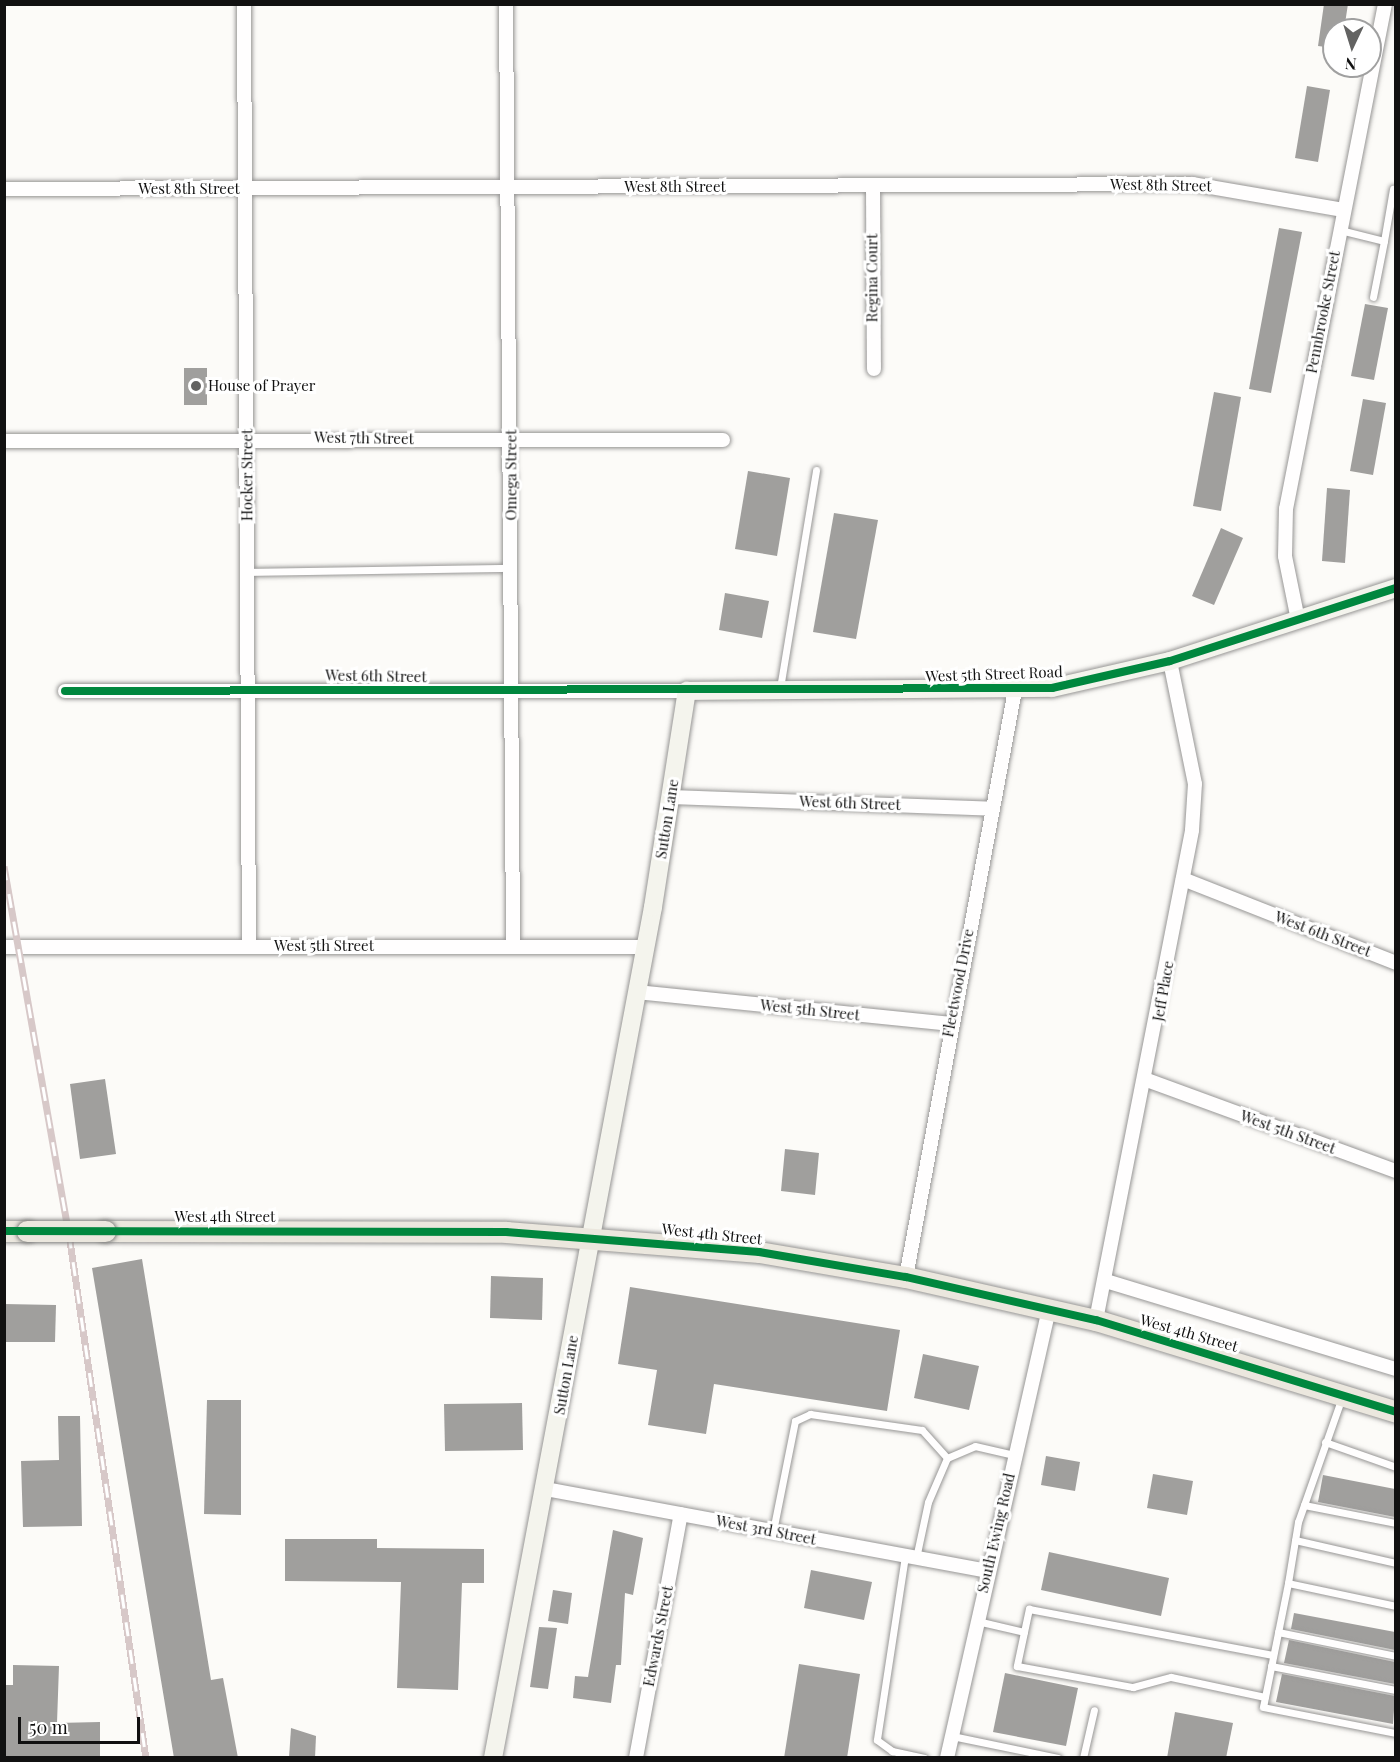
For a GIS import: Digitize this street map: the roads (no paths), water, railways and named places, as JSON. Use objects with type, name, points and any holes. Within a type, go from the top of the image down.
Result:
[{"type":"main road","name":"West 4th Street","points":[[4,1231],[591,1237],[759,1252],[906,1277],[1096,1320],[1395,1412]]},
{"type":"street","name":"Hocker Street","points":[[244,4],[249,946]]},
{"type":"street","name":"Omega Street","points":[[506,4],[506,188],[512,441],[513,946]]},
{"type":"street","name":"Pennbrooke Street","points":[[1298,620],[1285,556],[1286,509],[1385,4]]},
{"type":"street","name":"West 8th Street","points":[[4,189],[1193,184],[1344,210]]},
{"type":"street","name":"Regina Court","points":[[873,187],[874,369]]},
{"type":"street","name":"West 7th Street","points":[[4,441],[723,440]]},
{"type":"street","name":"West 5th Street Road","points":[[687,690],[1015,690],[1082,683],[1170,661],[1395,588]]},
{"type":"street","name":"Jeff Place","points":[[1096,1320],[1147,1080],[1183,879],[1196,784],[1170,661]]},
{"type":"street","name":"West 6th Street","points":[[65,691],[687,690]]},
{"type":"street","name":"Sutton Lane","points":[[493,1758],[636,992],[671,797],[687,690]]},
{"type":"street","name":"Fleetwood Drive","points":[[906,1277],[949,1024],[1015,690]]},
{"type":"street","name":"West 6th Street","points":[[671,797],[993,809]]},
{"type":"street","name":"West 6th Street","points":[[1183,879],[1395,963]]},
{"type":"street","name":"West 5th Street","points":[[4,946],[643,947]]},
{"type":"street","name":"West 5th Street","points":[[636,992],[949,1024]]},
{"type":"street","name":"West 5th Street","points":[[1147,1080],[1395,1171]]},
{"type":"street","name":"West 4th Street","points":[[1106,1281],[1395,1369]]},
{"type":"street","name":"South Ewing Road","points":[[947,1758],[1049,1309]]},
{"type":"street","name":"West 3rd Street","points":[[545,1489],[988,1571]]},
{"type":"street","name":"Edwards Street","points":[[636,1758],[681,1514]]},
{"type":"lane","points":[[1373,297],[1393,189]]},
{"type":"lane","points":[[1340,230],[1384,241]]},
{"type":"lane","points":[[779,690],[816,470]]},
{"type":"lane","points":[[247,572],[512,568]]},
{"type":"lane","points":[[1342,1395],[1324,1442],[1295,1540],[1263,1707],[1395,1732]]},
{"type":"lane","points":[[773,1531],[795,1421],[810,1414],[921,1430],[947,1458]]},
{"type":"lane","points":[[1324,1442],[1395,1467]]},
{"type":"lane","points":[[924,1758],[892,1751],[877,1740],[911,1557],[928,1502],[947,1458],[975,1446],[1014,1455]]},
{"type":"lane","points":[[1304,1505],[1395,1523]]},
{"type":"lane","points":[[1295,1540],[1395,1563]]},
{"type":"lane","points":[[1288,1583],[1395,1606]]},
{"type":"lane","points":[[1265,1697],[1171,1677],[1133,1687],[1017,1666],[1029,1609],[1273,1655]]},
{"type":"lane","points":[[977,1621],[1024,1632]]},
{"type":"lane","points":[[1278,1632],[1395,1656]]},
{"type":"lane","points":[[1271,1666],[1395,1690]]},
{"type":"lane","points":[[1083,1758],[1094,1710]]},
{"type":"lane","points":[[952,1736],[1058,1758]]},
{"type":"railway","points":[[4,866],[69,1234],[146,1758]]},
{"type":"place","name":"House of Prayer","points":[[196,386]]}]
